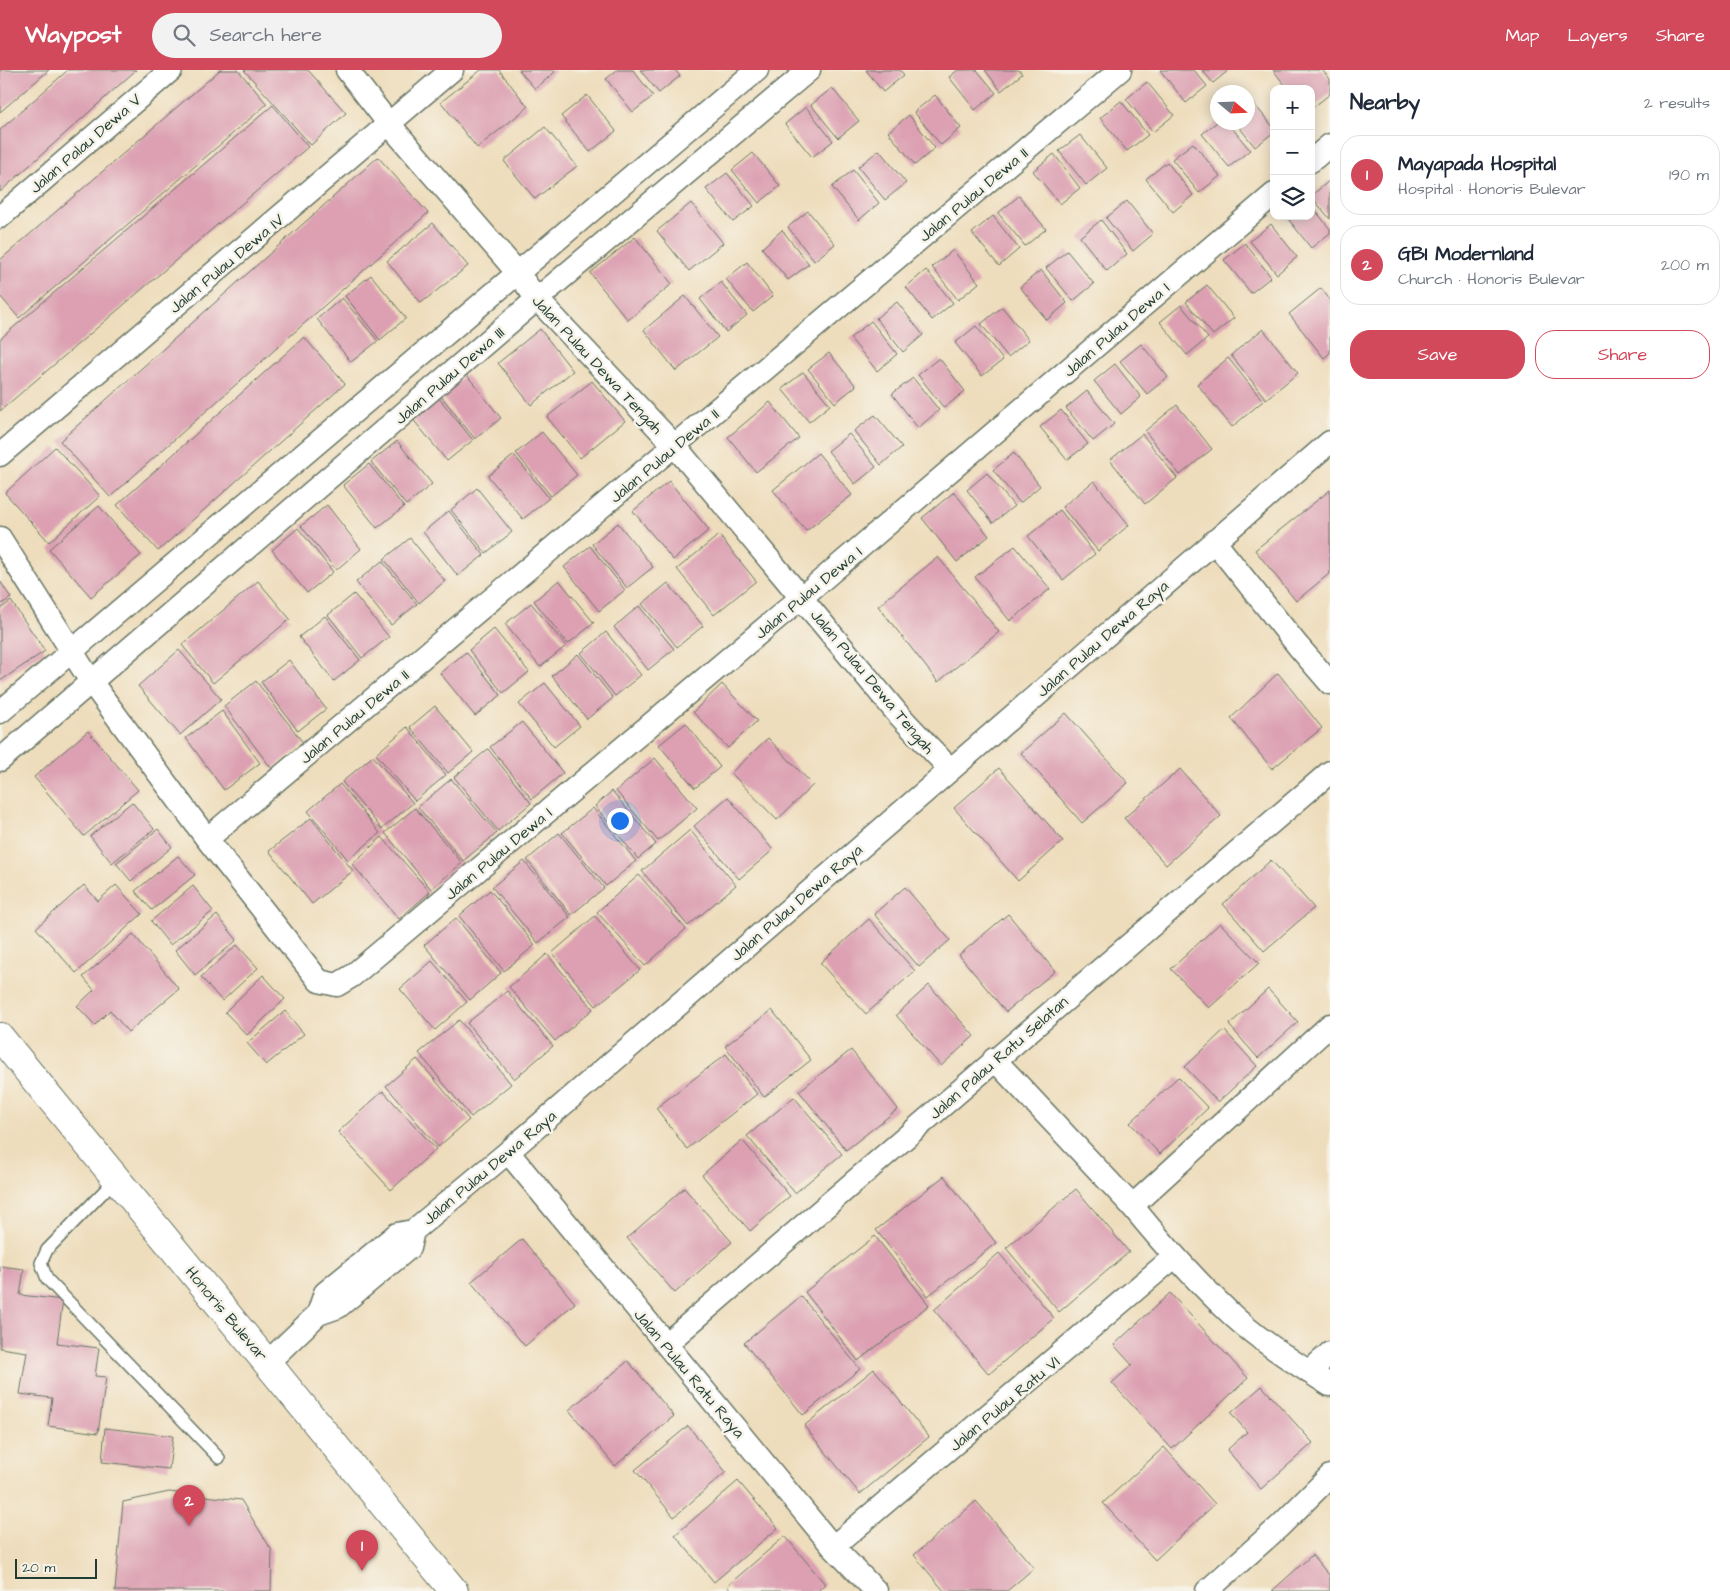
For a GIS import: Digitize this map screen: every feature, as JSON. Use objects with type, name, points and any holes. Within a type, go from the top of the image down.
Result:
[{"type":"street","name":"Jalan Palau Dewa V","points":[[0,217],[171,70]]},
{"type":"street","name":"Jalan Pulau Dewa Tengah","points":[[347,70],[389,124],[517,272],[537,299],[675,446],[897,714],[950,769]]},
{"type":"street","name":"Jalan Pulau Dewa IV","points":[[0,455],[452,70]]},
{"type":"street","points":[[0,712],[757,70]]},
{"type":"street","name":"Jalan Pulau Dewa III","points":[[0,760],[537,299],[809,70]]},
{"type":"street","name":"Jalan Pulau Dewa II","points":[[207,839],[1120,70]]},
{"type":"street","points":[[1315,158],[1330,145]]},
{"type":"street","name":"Jalan Pulau Dewa I","points":[[207,839],[319,981],[337,985],[352,976],[802,597],[1270,197]]},
{"type":"street","name":"Jalan Pulau Dewa Raya","points":[[268,1362],[318,1314],[325,1293],[397,1234],[413,1232],[508,1152],[1330,442]]},
{"type":"street","points":[[0,538],[92,682],[207,839]]},
{"type":"street","points":[[1214,541],[1330,683]]},
{"type":"street","name":"Jalan Palau Ratu Selatan","points":[[667,1343],[994,1059],[1330,772]]},
{"type":"street","points":[[1132,1206],[1330,1025]]},
{"type":"street","name":"Honoris Bulevar","points":[[0,1037],[454,1591]]},
{"type":"street","points":[[994,1059],[1132,1206],[1174,1257],[1232,1315],[1309,1372],[1330,1385]]},
{"type":"street","name":"Jalan Pulau Ratu Raya","points":[[508,1152],[562,1220],[667,1343],[832,1547],[876,1591]]},
{"type":"street","name":"Jalan Pulau Ratu VI","points":[[832,1547],[1174,1257]]},
{"type":"street","points":[[1309,1372],[1330,1352]]},
{"type":"street","points":[[1207,1591],[1280,1526],[1330,1476]]},
{"type":"lane","points":[[116,1180],[47,1250],[41,1263],[47,1279],[219,1458]]},
{"type":"building","points":[[0,70],[49,70],[0,112]]},
{"type":"building","points":[[68,70],[136,70],[0,192],[0,130]]},
{"type":"building","points":[[220,70],[238,70],[267,104],[19,318],[0,296],[0,260]]},
{"type":"building","points":[[244,70],[308,70],[346,113],[311,145]]},
{"type":"building","points":[[481,70],[499,70],[528,107],[477,148],[441,102]]},
{"type":"building","points":[[519,70],[553,70],[555,72],[535,89]]},
{"type":"building","points":[[617,70],[633,70],[653,96],[633,112],[606,79]]},
{"type":"building","points":[[640,70],[675,70],[680,76],[659,93]]},
{"type":"building","points":[[866,70],[900,70],[904,75],[883,92]]},
{"type":"building","points":[[958,70],[977,70],[996,93],[975,110],[949,77]]},
{"type":"building","points":[[985,70],[1019,70],[1022,74],[1001,91]]},
{"type":"building","points":[[1160,70],[1194,70],[1207,86],[1186,103]]},
{"type":"building","points":[[1202,70],[1229,70],[1213,83]]},
{"type":"building","points":[[1273,70],[1322,70],[1330,79],[1330,94],[1315,106],[1315,85],[1285,85]]},
{"type":"building","points":[[1147,82],[1174,115],[1153,132],[1126,99]]},
{"type":"building","points":[[832,88],[859,121],[838,138],[811,105]]},
{"type":"building","points":[[587,95],[616,131],[590,152],[561,116]]},
{"type":"building","points":[[935,95],[961,128],[941,145],[914,112]]},
{"type":"building","points":[[1121,101],[1148,135],[1127,151],[1100,118]]},
{"type":"building","points":[[273,105],[308,147],[0,411],[0,339]]},
{"type":"building","points":[[1255,105],[1270,123],[1270,135],[1255,147],[1241,130],[1255,130]]},
{"type":"building","points":[[806,107],[833,141],[812,157],[785,124]]},
{"type":"building","points":[[909,115],[935,148],[915,165],[888,132]]},
{"type":"building","points":[[545,127],[577,166],[535,199],[504,161]]},
{"type":"building","points":[[1210,128],[1210,130],[1234,130],[1250,150],[1229,167],[1202,134]]},
{"type":"building","points":[[1080,135],[1107,168],[1086,185],[1059,151]]},
{"type":"building","points":[[1193,143],[1220,176],[1199,193],[1172,159]]},
{"type":"building","points":[[879,150],[906,183],[885,200],[858,167]]},
{"type":"building","points":[[753,153],[780,186],[759,203],[732,170]]},
{"type":"building","points":[[1054,154],[1080,188],[1060,204],[1033,171]]},
{"type":"building","points":[[378,157],[428,213],[110,497],[60,441]]},
{"type":"building","points":[[1167,162],[1193,195],[1173,212],[1146,179]]},
{"type":"building","points":[[853,170],[879,203],[859,220],[832,187]]},
{"type":"building","points":[[727,173],[754,206],[733,222],[706,189]]},
{"type":"building","points":[[1330,180],[1330,219],[1315,201],[1315,193]]},
{"type":"building","points":[[1019,196],[1046,229],[1025,246],[998,213]]},
{"type":"building","points":[[1127,201],[1153,234],[1133,251],[1106,218]]},
{"type":"building","points":[[691,203],[723,243],[689,271],[657,231]]},
{"type":"building","points":[[1315,210],[1330,229],[1330,233],[1311,248],[1289,220],[1315,220]]},
{"type":"building","points":[[808,211],[835,244],[814,261],[788,227]]},
{"type":"building","points":[[993,216],[1019,249],[999,266],[972,233]]},
{"type":"building","points":[[1101,220],[1127,254],[1107,271],[1080,237]]},
{"type":"building","points":[[433,223],[468,266],[421,303],[387,261]]},
{"type":"building","points":[[1271,224],[1297,257],[1277,274],[1250,241]]},
{"type":"building","points":[[782,230],[809,264],[788,280],[762,248]]},
{"type":"building","points":[[635,237],[672,284],[628,320],[590,273]]},
{"type":"building","points":[[1245,243],[1271,277],[1251,293],[1224,260]]},
{"type":"building","points":[[953,250],[979,283],[958,300],[932,267]]},
{"type":"building","points":[[1067,251],[1094,284],[1073,301],[1046,268]]},
{"type":"building","points":[[747,262],[773,296],[753,312],[726,279]]},
{"type":"building","points":[[926,270],[953,303],[932,320],[906,287]]},
{"type":"building","points":[[1041,270],[1067,303],[1047,320],[1020,287]]},
{"type":"building","points":[[371,275],[406,318],[380,340],[345,296]]},
{"type":"building","points":[[721,282],[747,315],[726,332],[700,299]]},
{"type":"building","points":[[1207,285],[1234,318],[1213,335],[1186,302]]},
{"type":"building","points":[[1321,288],[1330,300],[1330,353],[1324,358],[1289,314]]},
{"type":"building","points":[[685,296],[718,337],[676,371],[644,330]]},
{"type":"building","points":[[342,298],[378,341],[351,362],[317,319]]},
{"type":"building","points":[[897,302],[923,335],[903,352],[876,318]]},
{"type":"building","points":[[1181,305],[1208,338],[1187,355],[1160,322]]},
{"type":"building","points":[[1002,307],[1029,340],[1008,357],[981,324]]},
{"type":"building","points":[[871,321],[897,354],[877,371],[850,338]]},
{"type":"building","points":[[976,326],[1003,360],[982,376],[955,343]]},
{"type":"building","points":[[540,329],[573,371],[531,405],[498,363]]},
{"type":"building","points":[[1263,329],[1298,373],[1266,399],[1231,355]]},
{"type":"building","points":[[304,337],[345,384],[158,551],[117,505]]},
{"type":"building","points":[[1141,344],[1168,377],[1147,394],[1120,361]]},
{"type":"building","points":[[829,353],[856,386],[835,403],[808,369]]},
{"type":"building","points":[[939,358],[965,391],[944,408],[918,375]]},
{"type":"building","points":[[1228,358],[1263,401],[1232,427],[1197,384]]},
{"type":"building","points":[[1115,364],[1141,397],[1121,414],[1094,381]]},
{"type":"building","points":[[803,372],[830,405],[809,422],[782,389]]},
{"type":"building","points":[[466,374],[501,418],[475,439],[440,395]]},
{"type":"building","points":[[913,378],[939,410],[918,428],[892,394]]},
{"type":"building","points":[[592,381],[625,421],[580,458],[547,417]]},
{"type":"building","points":[[1087,391],[1114,424],[1093,441],[1066,408]]},
{"type":"building","points":[[438,397],[473,440],[447,461],[412,418]]},
{"type":"building","points":[[770,402],[799,438],[756,472],[728,437]]},
{"type":"building","points":[[1177,405],[1212,449],[1180,475],[1145,431]]},
{"type":"building","points":[[1061,410],[1088,444],[1067,460],[1040,427]]},
{"type":"building","points":[[875,415],[902,447],[881,465],[854,431]]},
{"type":"building","points":[[542,432],[577,475],[551,496],[516,453]]},
{"type":"building","points":[[849,434],[876,467],[855,484],[828,451]]},
{"type":"building","points":[[1142,434],[1177,478],[1145,504],[1110,460]]},
{"type":"building","points":[[397,441],[432,484],[406,505],[371,462]]},
{"type":"building","points":[[55,447],[100,496],[49,542],[5,493]]},
{"type":"building","points":[[818,453],[852,495],[806,531],[773,490]]},
{"type":"building","points":[[1014,453],[1040,486],[1020,503],[993,470]]},
{"type":"building","points":[[514,455],[549,498],[523,519],[488,476]]},
{"type":"building","points":[[369,464],[404,507],[377,528],[343,485]]},
{"type":"building","points":[[987,473],[1014,506],[993,523],[967,490]]},
{"type":"building","points":[[669,481],[709,530],[673,560],[633,511]]},
{"type":"building","points":[[1094,481],[1129,525],[1098,551],[1062,507]]},
{"type":"building","points":[[477,488],[512,532],[486,553],[451,510]]},
{"type":"building","points":[[1330,490],[1330,573],[1296,601],[1255,550]]},
{"type":"building","points":[[954,492],[989,536],[957,562],[922,518]]},
{"type":"building","points":[[327,505],[361,549],[336,570],[301,526]]},
{"type":"building","points":[[99,506],[141,555],[91,597],[49,549]]},
{"type":"building","points":[[1060,510],[1095,554],[1063,580],[1028,536]]},
{"type":"building","points":[[449,511],[484,555],[458,576],[423,532]]},
{"type":"building","points":[[618,523],[653,567],[627,588],[592,544]]},
{"type":"building","points":[[298,528],[333,572],[307,593],[272,550]]},
{"type":"building","points":[[719,535],[756,581],[714,615],[677,569]]},
{"type":"building","points":[[410,538],[445,581],[419,603],[384,559]]},
{"type":"building","points":[[590,546],[625,590],[599,611],[564,567]]},
{"type":"building","points":[[1015,546],[1050,589],[1010,621],[975,577]]},
{"type":"building","points":[[938,557],[999,632],[938,682],[878,606]]},
{"type":"building","points":[[382,561],[417,604],[391,625],[356,582]]},
{"type":"building","points":[[559,580],[594,623],[568,644],[534,601]]},
{"type":"building","points":[[0,581],[11,598],[0,605]]},
{"type":"building","points":[[258,581],[290,619],[213,683],[182,645]]},
{"type":"building","points":[[668,583],[703,626],[677,647],[642,604]]},
{"type":"building","points":[[354,594],[389,637],[362,658],[328,615]]},
{"type":"building","points":[[11,601],[45,651],[0,681],[0,609]]},
{"type":"building","points":[[531,603],[566,646],[540,667],[505,624]]},
{"type":"building","points":[[639,606],[674,649],[648,670],[614,627]]},
{"type":"building","points":[[325,616],[360,660],[334,681],[299,637]]},
{"type":"building","points":[[494,629],[529,672],[503,693],[469,650]]},
{"type":"building","points":[[606,632],[641,675],[615,696],[581,653]]},
{"type":"building","points":[[179,650],[221,699],[180,735],[138,686]]},
{"type":"building","points":[[466,652],[501,695],[475,716],[440,673]]},
{"type":"building","points":[[578,654],[613,698],[587,719],[552,676]]},
{"type":"building","points":[[289,660],[326,709],[298,731],[261,682]]},
{"type":"building","points":[[1278,673],[1322,728],[1272,769],[1231,718]]},
{"type":"building","points":[[256,681],[304,744],[272,769],[224,706]]},
{"type":"building","points":[[545,683],[580,726],[554,747],[519,704]]},
{"type":"building","points":[[722,684],[757,721],[728,748],[693,712]]},
{"type":"building","points":[[435,706],[473,752],[448,773],[410,727]]},
{"type":"building","points":[[222,711],[260,763],[224,790],[186,738]]},
{"type":"building","points":[[1066,713],[1128,783],[1082,823],[1021,753]]},
{"type":"building","points":[[522,722],[563,773],[532,799],[490,747]]},
{"type":"building","points":[[686,723],[720,767],[695,788],[659,745]]},
{"type":"building","points":[[407,727],[446,775],[415,801],[376,754]]},
{"type":"building","points":[[88,731],[138,790],[84,836],[34,777]]},
{"type":"building","points":[[768,738],[813,785],[777,820],[731,773]]},
{"type":"building","points":[[488,749],[531,803],[498,831],[454,777]]},
{"type":"building","points":[[373,756],[413,803],[382,829],[342,782]]},
{"type":"building","points":[[655,758],[697,808],[658,841],[616,791]]},
{"type":"building","points":[[999,768],[1063,841],[1018,881],[954,808]]},
{"type":"building","points":[[1180,769],[1221,816],[1166,865],[1124,818]]},
{"type":"building","points":[[451,779],[497,833],[463,861],[418,807]]},
{"type":"building","points":[[340,784],[380,833],[348,860],[308,811]]},
{"type":"building","points":[[612,791],[656,844],[638,859],[595,806]]},
{"type":"building","points":[[728,797],[773,850],[739,879],[694,826]]},
{"type":"building","points":[[132,802],[154,829],[112,863],[90,836]]},
{"type":"building","points":[[415,808],[462,863],[431,889],[385,833]]},
{"type":"building","points":[[593,808],[636,861],[606,886],[562,833]]},
{"type":"building","points":[[311,818],[353,871],[312,904],[269,851]]},
{"type":"building","points":[[158,829],[172,847],[131,881],[116,863]]},
{"type":"building","points":[[690,830],[736,885],[688,926],[642,871]]},
{"type":"building","points":[[559,833],[604,888],[571,915],[527,860]]},
{"type":"building","points":[[382,837],[430,892],[399,919],[352,864]]},
{"type":"building","points":[[178,856],[195,875],[152,910],[135,891]]},
{"type":"building","points":[[1271,860],[1314,908],[1264,951],[1223,904]]},
{"type":"building","points":[[524,861],[570,917],[538,943],[492,887]]},
{"type":"building","points":[[639,875],[686,929],[645,966],[597,912]]},
{"type":"building","points":[[84,885],[98,901],[116,885],[142,914],[76,973],[36,928]]},
{"type":"building","points":[[193,886],[213,911],[170,945],[151,921]]},
{"type":"building","points":[[905,887],[950,940],[919,967],[874,914]]},
{"type":"building","points":[[490,890],[535,945],[504,971],[459,916]]},
{"type":"building","points":[[1008,914],[1055,971],[1006,1012],[959,955]]},
{"type":"building","points":[[217,915],[237,940],[195,975],[175,950]]},
{"type":"building","points":[[595,916],[640,970],[596,1006],[552,953]]},
{"type":"building","points":[[456,918],[501,973],[470,1000],[424,945]]},
{"type":"building","points":[[869,919],[915,971],[866,1014],[820,963]]},
{"type":"building","points":[[1220,923],[1259,963],[1209,1008],[1171,969]]},
{"type":"building","points":[[133,934],[179,989],[128,1032],[110,1010],[95,1025],[77,1006],[94,990],[83,977]]},
{"type":"building","points":[[237,945],[258,968],[222,1001],[201,977]]},
{"type":"building","points":[[547,954],[593,1009],[555,1041],[509,987]]},
{"type":"building","points":[[432,961],[467,1002],[435,1030],[400,989]]},
{"type":"building","points":[[263,975],[285,999],[247,1035],[225,1012]]},
{"type":"building","points":[[929,985],[974,1036],[941,1066],[896,1015]]},
{"type":"building","points":[[1268,989],[1298,1022],[1258,1058],[1229,1025]]},
{"type":"building","points":[[507,991],[553,1046],[514,1079],[467,1023]]},
{"type":"building","points":[[772,1010],[811,1060],[764,1097],[725,1046]]},
{"type":"building","points":[[285,1011],[304,1034],[266,1065],[247,1043]]},
{"type":"building","points":[[459,1020],[511,1084],[471,1117],[419,1053]]},
{"type":"building","points":[[1224,1030],[1257,1066],[1218,1102],[1185,1067]]},
{"type":"building","points":[[851,1050],[898,1109],[846,1150],[799,1091]]},
{"type":"building","points":[[726,1054],[757,1094],[687,1149],[656,1108]]},
{"type":"building","points":[[417,1059],[469,1120],[438,1147],[386,1086]]},
{"type":"building","points":[[1178,1077],[1208,1108],[1160,1154],[1130,1123]]},
{"type":"building","points":[[383,1091],[436,1149],[391,1190],[338,1132]]},
{"type":"building","points":[[794,1097],[842,1154],[795,1193],[747,1136]]},
{"type":"building","points":[[742,1140],[790,1196],[750,1231],[702,1175]]},
{"type":"building","points":[[944,1176],[996,1243],[928,1296],[876,1230]]},
{"type":"building","points":[[684,1188],[732,1242],[675,1293],[627,1238]]},
{"type":"building","points":[[1076,1189],[1129,1252],[1059,1312],[1006,1248]]},
{"type":"building","points":[[875,1236],[929,1305],[858,1361],[805,1292]]},
{"type":"building","points":[[522,1239],[575,1303],[525,1346],[471,1282]]},
{"type":"building","points":[[999,1253],[1054,1318],[989,1374],[934,1310]]},
{"type":"building","points":[[0,1266],[24,1269],[20,1295],[63,1300],[57,1343],[99,1348],[95,1376],[106,1377],[98,1433],[48,1426],[52,1398],[20,1394],[27,1352],[0,1348]]},
{"type":"building","points":[[1170,1293],[1248,1378],[1172,1449],[1112,1383],[1132,1365],[1114,1345]]},
{"type":"building","points":[[801,1296],[860,1369],[803,1415],[744,1343]]},
{"type":"building","points":[[628,1361],[674,1416],[615,1466],[569,1410]]},
{"type":"building","points":[[874,1369],[929,1437],[860,1494],[804,1426]]},
{"type":"building","points":[[1262,1386],[1313,1443],[1261,1489],[1227,1450],[1247,1432],[1231,1413]]},
{"type":"building","points":[[688,1426],[726,1472],[674,1517],[635,1470]]},
{"type":"building","points":[[105,1428],[173,1436],[169,1469],[102,1462]]},
{"type":"building","points":[[1164,1447],[1215,1504],[1155,1560],[1103,1503]]},
{"type":"building","points":[[738,1481],[778,1528],[714,1582],[675,1535]]},
{"type":"building","points":[[169,1492],[241,1500],[272,1551],[271,1591],[115,1591],[123,1502]]},
{"type":"building","points":[[976,1501],[1034,1568],[1007,1591],[944,1591],[914,1555]]},
{"type":"building","points":[[785,1536],[825,1584],[818,1591],[731,1591],[727,1586]]},
{"type":"building","points":[[1312,1555],[1330,1576],[1330,1591],[1272,1591]]},
{"type":"place","name":"GBI Modernland","points":[[189,1526]]},
{"type":"place","name":"Mayapada Hospital","points":[[362,1571]]}]
